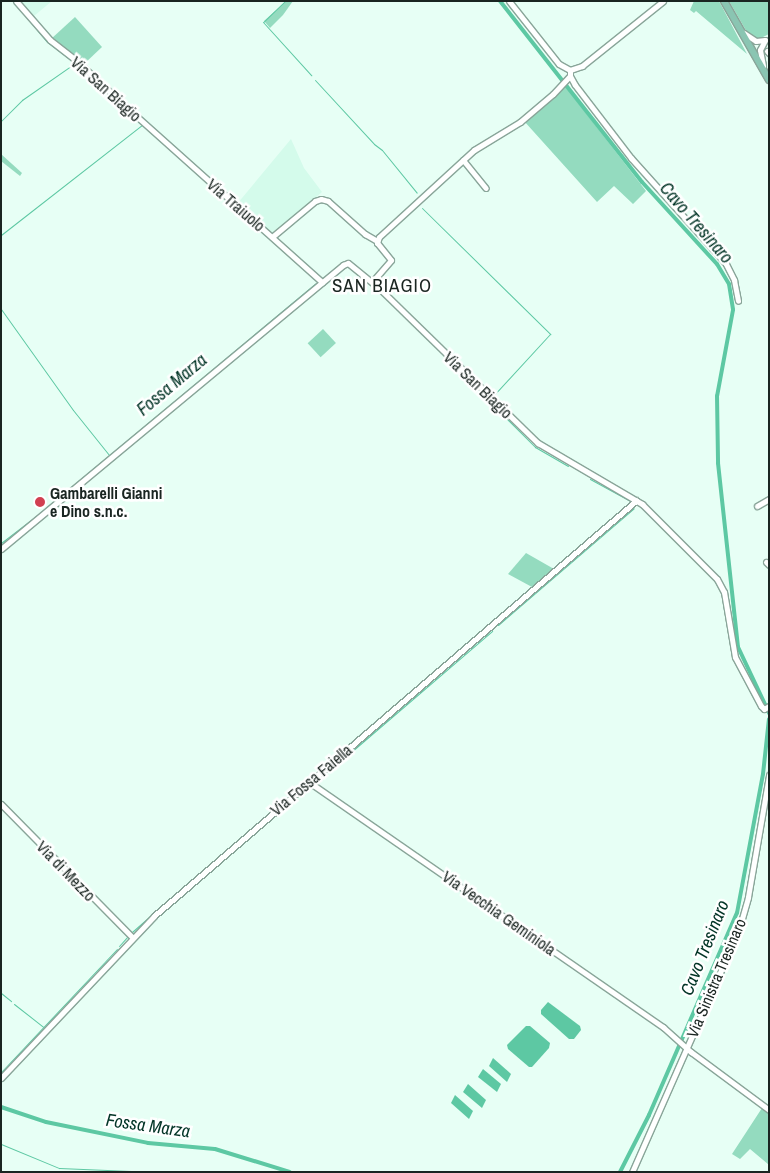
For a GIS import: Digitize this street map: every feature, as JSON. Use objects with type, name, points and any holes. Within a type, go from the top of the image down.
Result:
[{"type":"main road","points":[[725,1],[768,78]]},
{"type":"street","name":"Via San Biagio","points":[[16,1],[50,40],[76,60],[199,173]]},
{"type":"street","points":[[509,1],[642,170],[726,264],[734,280],[738,301]]},
{"type":"street","points":[[377,241],[463,160],[481,145],[520,122],[553,94],[569,75],[663,1]]},
{"type":"street","points":[[738,27],[750,39],[758,41],[767,38]]},
{"type":"street","points":[[767,38],[760,52],[768,78]]},
{"type":"street","points":[[463,160],[486,188]]},
{"type":"street","name":"Via Traiuolo","points":[[199,173],[322,282]]},
{"type":"street","points":[[272,237],[315,201],[321,199],[328,201],[365,234],[377,241],[391,260],[372,282]]},
{"type":"street","name":"Via San Biagio","points":[[322,282],[348,263],[372,282],[538,443],[637,500],[649,510],[721,584],[726,600],[735,657],[760,706],[768,707]]},
{"type":"street","points":[[1,549],[322,282]]},
{"type":"street","points":[[757,506],[769,499]]},
{"type":"street","name":"Via Fossa Faiella","points":[[1,1078],[132,937],[154,916],[637,500]]},
{"type":"street","name":"Via Sinistra Tresinaro","points":[[632,1172],[743,917],[769,775]]},
{"type":"street","name":"Via Vecchia Geminiola","points":[[309,782],[678,1040],[769,1110]]},
{"type":"street","name":"Via di Mezzo","points":[[1,804],[132,937]]},
{"type":"shaded area","points":[[21,1],[52,1],[34,16]]},
{"type":"shaded area","points":[[286,1],[293,1],[270,28],[264,21]]},
{"type":"shaded area","points":[[694,1],[719,1],[747,54],[696,11],[694,13],[690,10]]},
{"type":"shaded area","points":[[729,1],[769,1],[769,34],[757,40],[748,34]]},
{"type":"shaded area","points":[[75,17],[102,47],[84,64],[51,39]]},
{"type":"shaded area","points":[[565,86],[646,191],[633,204],[614,186],[597,202],[524,121]]},
{"type":"shaded area","points":[[291,139],[304,168],[322,192],[273,234],[237,204]]},
{"type":"shaded area","points":[[1,154],[22,173],[20,176],[1,161]]},
{"type":"shaded area","points":[[323,329],[336,343],[321,357],[308,343]]},
{"type":"shaded area","points":[[526,553],[554,569],[532,587],[508,574]]},
{"type":"shaded area","points":[[548,1002],[580,1026],[581,1030],[574,1039],[569,1039],[541,1014],[541,1010]]},
{"type":"shaded area","points":[[526,1026],[530,1026],[550,1043],[549,1048],[532,1067],[529,1067],[508,1049],[507,1045]]},
{"type":"shaded area","points":[[493,1058],[511,1074],[507,1082],[489,1066]]},
{"type":"shaded area","points":[[483,1069],[501,1084],[497,1092],[478,1077]]},
{"type":"shaded area","points":[[468,1084],[486,1100],[482,1108],[463,1092]]},
{"type":"shaded area","points":[[455,1095],[473,1111],[469,1119],[451,1103]]},
{"type":"shaded area","points":[[762,1108],[769,1113],[769,1165],[750,1149],[740,1159],[732,1154]]},
{"type":"waterway","points":[[1,121],[22,100],[75,63],[47,42],[13,1]]},
{"type":"waterway","points":[[285,1],[263,22],[311,75]]},
{"type":"waterway","name":"Cavo Tresinaro","points":[[500,1],[642,182],[717,264],[729,284],[733,310],[717,396],[718,463],[738,647],[769,713]]},
{"type":"waterway","points":[[315,80],[374,144],[382,150],[417,193]]},
{"type":"waterway","points":[[1,235],[142,125]]},
{"type":"waterway","points":[[422,208],[550,334],[494,395]]},
{"type":"waterway","name":"Fossa Marza","points":[[47,507],[315,284]]},
{"type":"waterway","points":[[1,309],[73,410],[109,455]]},
{"type":"waterway","points":[[490,402],[535,447],[568,466]]},
{"type":"waterway","points":[[590,479],[630,501]]},
{"type":"waterway","points":[[498,625],[634,508]]},
{"type":"waterway","name":"Fossa Marza","points":[[1,543],[40,513]]},
{"type":"waterway","points":[[351,752],[492,631]]},
{"type":"waterway","points":[[417,686],[453,656]]},
{"type":"waterway","points":[[335,756],[414,688]]},
{"type":"waterway","name":"Cavo Tresinaro","points":[[620,1172],[649,1115],[737,913],[763,774],[769,719]]},
{"type":"waterway","points":[[306,781],[332,759]]},
{"type":"waterway","points":[[132,932],[191,880]]},
{"type":"waterway","points":[[119,946],[128,936]]},
{"type":"waterway","points":[[1,1072],[117,949]]},
{"type":"waterway","points":[[1,993],[11,1001]]},
{"type":"waterway","points":[[14,1004],[43,1027]]},
{"type":"waterway","name":"Fossa Marza","points":[[1,1107],[46,1122],[148,1143],[215,1149],[290,1172]]},
{"type":"waterway","points":[[1,1144],[59,1168],[155,1172]]},
{"type":"place","name":"Gambarelli Gianni e Dino s.n.c.","points":[[40,502]]},
{"type":"district","name":"SAN BIAGIO","points":[[382,286]]}]
